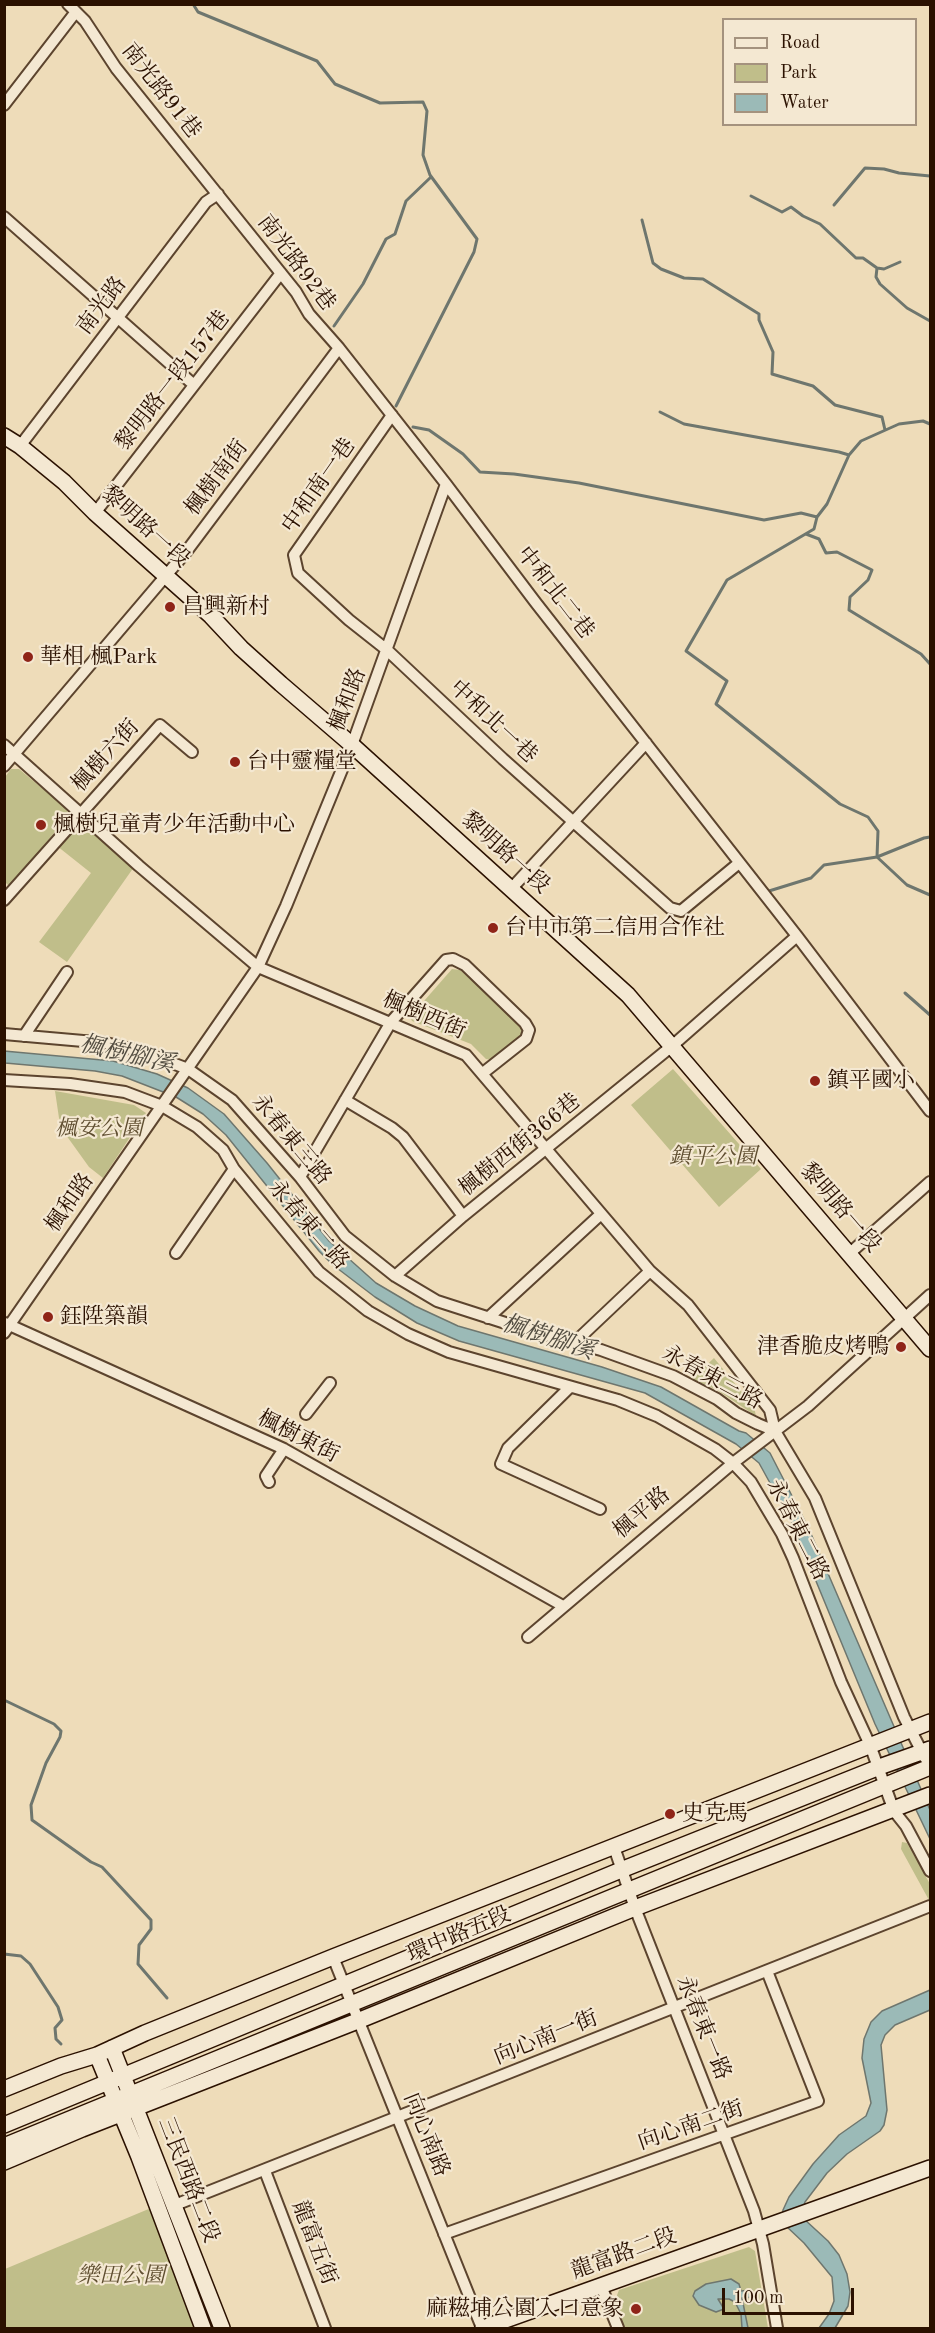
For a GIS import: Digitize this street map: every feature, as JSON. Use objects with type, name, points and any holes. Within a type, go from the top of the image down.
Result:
[{"type":"street","name":"南光路91巷","points":[[68,4],[75,14],[85,21],[116,68],[221,197]]},
{"type":"street","points":[[4,105],[75,14]]},
{"type":"street","name":"南光路92巷","points":[[221,197],[296,292],[309,314],[339,348]]},
{"type":"street","name":"南光路","points":[[20,446],[206,202],[221,197]]},
{"type":"street","points":[[4,217],[194,385]]},
{"type":"street","name":"黎明路一段157巷","points":[[95,513],[281,273]]},
{"type":"street","name":"中和北二巷","points":[[339,348],[797,936],[930,1111]]},
{"type":"street","name":"楓樹南街","points":[[4,766],[165,577],[339,348]]},
{"type":"street","name":"中和南一巷","points":[[387,650],[349,620],[298,573],[294,555],[392,415]]},
{"type":"street","name":"黎明路一段","points":[[4,436],[64,482],[165,577],[211,616],[273,677],[352,745],[628,995],[930,1349]]},
{"type":"street","name":"楓和路","points":[[6,1327],[258,967],[286,906],[352,745],[446,484]]},
{"type":"street","name":"中和北一巷","points":[[387,650],[502,759],[670,908],[681,911],[739,863]]},
{"type":"street","name":"楓樹六街","points":[[7,893],[160,725],[192,752]]},
{"type":"street","points":[[511,889],[646,743]]},
{"type":"street","name":"楓樹西街","points":[[4,746],[258,967],[308,990],[392,1022],[466,1054],[650,1271],[688,1305],[710,1332],[770,1410],[772,1434]]},
{"type":"street","name":"楓樹西街366巷","points":[[395,1276],[463,1216],[672,1046],[797,936]]},
{"type":"street","points":[[300,1178],[392,1022],[446,960],[459,961],[525,1023],[529,1030],[526,1039],[483,1073]]},
{"type":"street","points":[[24,1036],[67,972]]},
{"type":"street","name":"永春東三路","points":[[4,1034],[106,1043],[143,1052],[188,1069],[232,1100],[300,1178],[345,1236],[395,1276],[437,1301],[645,1365],[673,1376],[717,1399],[772,1434],[815,1498],[904,1717],[924,1751],[929,1769]]},
{"type":"street","name":"永春東二路","points":[[4,1080],[70,1084],[125,1092],[165,1101],[222,1150],[234,1169],[319,1272],[368,1311],[408,1334],[449,1352],[618,1400],[657,1416],[716,1449],[733,1463],[751,1482],[794,1558],[841,1682],[872,1744],[896,1810],[930,1872]]},
{"type":"street","points":[[345,1100],[403,1137],[463,1216]]},
{"type":"street","points":[[176,1253],[234,1169]]},
{"type":"street","points":[[850,1253],[930,1182]]},
{"type":"street","points":[[488,1318],[601,1214]]},
{"type":"street","points":[[574,1343],[650,1271]]},
{"type":"street","points":[[772,1434],[808,1406],[930,1295]]},
{"type":"street","name":"楓樹東街","points":[[6,1327],[284,1449],[563,1606]]},
{"type":"street","points":[[306,1414],[330,1383]]},
{"type":"street","points":[[570,1387],[508,1448],[501,1464],[600,1509]]},
{"type":"street","name":"楓平路","points":[[528,1637],[733,1463],[772,1434]]},
{"type":"street","points":[[269,1482],[266,1476],[284,1449]]},
{"type":"street","name":"環中路五段","points":[[4,2089],[61,2066],[97,2055],[145,2032],[930,1722]]},
{"type":"street","name":"環中路五段","points":[[4,2125],[621,1870],[924,1751]]},
{"type":"street","name":"環中路五段","points":[[133,2101],[351,2004],[887,1784],[929,1769]]},
{"type":"street","name":"環中路五段","points":[[4,2146],[360,2020],[635,1908],[930,1796]]},
{"type":"street","name":"永春東一路","points":[[614,1847],[628,1890],[760,2229],[777,2328]]},
{"type":"street","name":"向心南一街","points":[[175,2205],[930,1906]]},
{"type":"street","name":"向心南路","points":[[333,1957],[483,2328]]},
{"type":"street","name":"向心南二街","points":[[444,2234],[818,2101],[767,1971]]},
{"type":"street","name":"三民西路二段","points":[[112,2048],[222,2328]]},
{"type":"street","name":"三民西路二段","points":[[97,2055],[203,2328]]},
{"type":"street","name":"環中路五段","points":[[4,2162],[118,2107]]},
{"type":"street","name":"龍富路二段","points":[[483,2328],[930,2168]]},
{"type":"street","name":"龍富五街","points":[[265,2171],[325,2328]]},
{"type":"street","points":[[601,2286],[618,2328]]},
{"type":"green space","points":[[11,769],[19,769],[67,809],[68,816],[10,887],[5,882],[5,777]]},
{"type":"green space","points":[[83,821],[134,867],[67,962],[39,942],[91,873],[57,846]]},
{"type":"green space","points":[[452,969],[460,970],[521,1025],[525,1034],[493,1060],[486,1059],[471,1044],[412,1021],[410,1017]]},
{"type":"green space","name":"鎮平公園","points":[[673,1069],[761,1169],[719,1207],[631,1105]]},
{"type":"green space","name":"楓安公園","points":[[55,1091],[134,1105],[146,1113],[103,1178],[89,1167],[66,1135],[59,1118]]},
{"type":"green space","points":[[714,1358],[754,1407],[756,1416],[717,1390],[692,1379]]},
{"type":"green space","points":[[902,1842],[907,1843],[930,1884],[930,1902],[901,1849]]},
{"type":"green space","name":"樂田公園","points":[[151,2208],[197,2328],[5,2328],[5,2269]]},
{"type":"green space","points":[[749,2247],[755,2251],[768,2328],[624,2328],[614,2303],[619,2290]]},
{"type":"water","points":[[4,1051],[113,1061],[157,1074],[188,1088],[224,1114],[267,1163],[329,1241],[376,1283],[415,1306],[458,1326],[602,1367],[661,1387],[746,1433],[770,1453],[808,1527],[930,1810],[930,1839],[875,1724],[792,1523],[759,1463],[736,1444],[645,1393],[459,1341],[417,1323],[375,1297],[333,1265],[319,1251],[226,1135],[203,1114],[176,1097],[122,1076],[95,1071],[5,1063]]},
{"type":"water","points":[[930,1990],[930,2010],[895,2025],[885,2035],[881,2045],[887,2110],[884,2125],[880,2131],[847,2154],[827,2173],[805,2202],[802,2211],[804,2219],[828,2241],[839,2255],[847,2274],[850,2292],[848,2306],[835,2328],[819,2328],[829,2314],[834,2301],[832,2277],[804,2243],[786,2226],[782,2217],[783,2210],[789,2197],[813,2164],[839,2135],[866,2116],[871,2103],[862,2058],[864,2039],[871,2022],[882,2011]]},
{"type":"water","points":[[731,2279],[739,2284],[741,2291],[752,2290],[753,2297],[742,2298],[748,2328],[742,2328],[741,2314],[735,2302],[729,2299],[718,2299],[724,2309],[716,2312],[699,2305],[693,2296],[695,2291],[706,2284]]},
{"type":"waterway","points":[[193,4],[198,12],[317,61],[335,84],[380,103],[423,102],[427,111],[423,155],[430,175],[477,239],[474,252],[396,406]]},
{"type":"waterway","points":[[834,205],[865,168],[930,176]]},
{"type":"waterway","points":[[334,326],[363,284],[386,239],[395,234],[406,201],[431,177]]},
{"type":"waterway","points":[[751,196],[782,212],[791,207],[820,224],[856,258],[863,258],[877,268],[884,269],[900,262]]},
{"type":"waterway","points":[[642,220],[653,263],[661,269],[684,278],[703,279],[759,314],[759,320],[773,352],[772,374],[813,386],[835,405],[882,417],[885,430]]},
{"type":"waterway","points":[[877,268],[876,277],[880,284],[907,308],[930,321]]},
{"type":"waterway","points":[[660,412],[684,424],[849,455]]},
{"type":"waterway","points":[[817,517],[827,504],[849,455],[861,441],[899,424],[923,421],[930,424]]},
{"type":"waterway","points":[[413,427],[429,430],[463,454],[480,472],[579,483],[764,520],[801,513],[817,517],[814,529],[727,580],[686,651],[727,681],[716,704],[840,804],[868,817],[878,831],[877,857],[907,885],[930,895]]},
{"type":"waterway","points":[[806,534],[819,539],[826,553],[837,552],[872,570],[868,580],[850,597],[849,610],[921,654],[930,664]]},
{"type":"waterway","points":[[769,891],[811,878],[824,865],[877,857],[930,837]]},
{"type":"waterway","points":[[905,993],[930,1015]]},
{"type":"waterway","points":[[4,1700],[54,1724],[61,1731],[46,1763],[31,1805],[32,1820],[91,1862],[102,1867],[151,1920],[151,1929],[139,1945],[138,1964],[167,1998]]},
{"type":"waterway","points":[[4,1954],[21,1956],[30,1964],[58,2007],[62,2020],[55,2028],[56,2039],[61,2044]]},
{"type":"place","name":"昌興新村","points":[[170,607]]},
{"type":"place","name":"華相 楓Park","points":[[28,657]]},
{"type":"place","name":"台中靈糧堂","points":[[235,762]]},
{"type":"place","name":"楓樹兒童青少年活動中心","points":[[41,825]]},
{"type":"place","name":"台中市第二信用合作社","points":[[493,928]]},
{"type":"place","name":"鎮平國小","points":[[815,1081]]},
{"type":"place","name":"鈺陞築韻","points":[[48,1317]]},
{"type":"place","name":"津香脆皮烤鴨","points":[[901,1347]]},
{"type":"place","name":"史克馬","points":[[670,1814]]},
{"type":"place","name":"麻糍埔公園入口意象","points":[[636,2309]]},
{"type":"water label","name":"楓樹腳溪","points":[[127,1055]]},
{"type":"water label","name":"楓樹腳溪","points":[[548,1338]]}]
